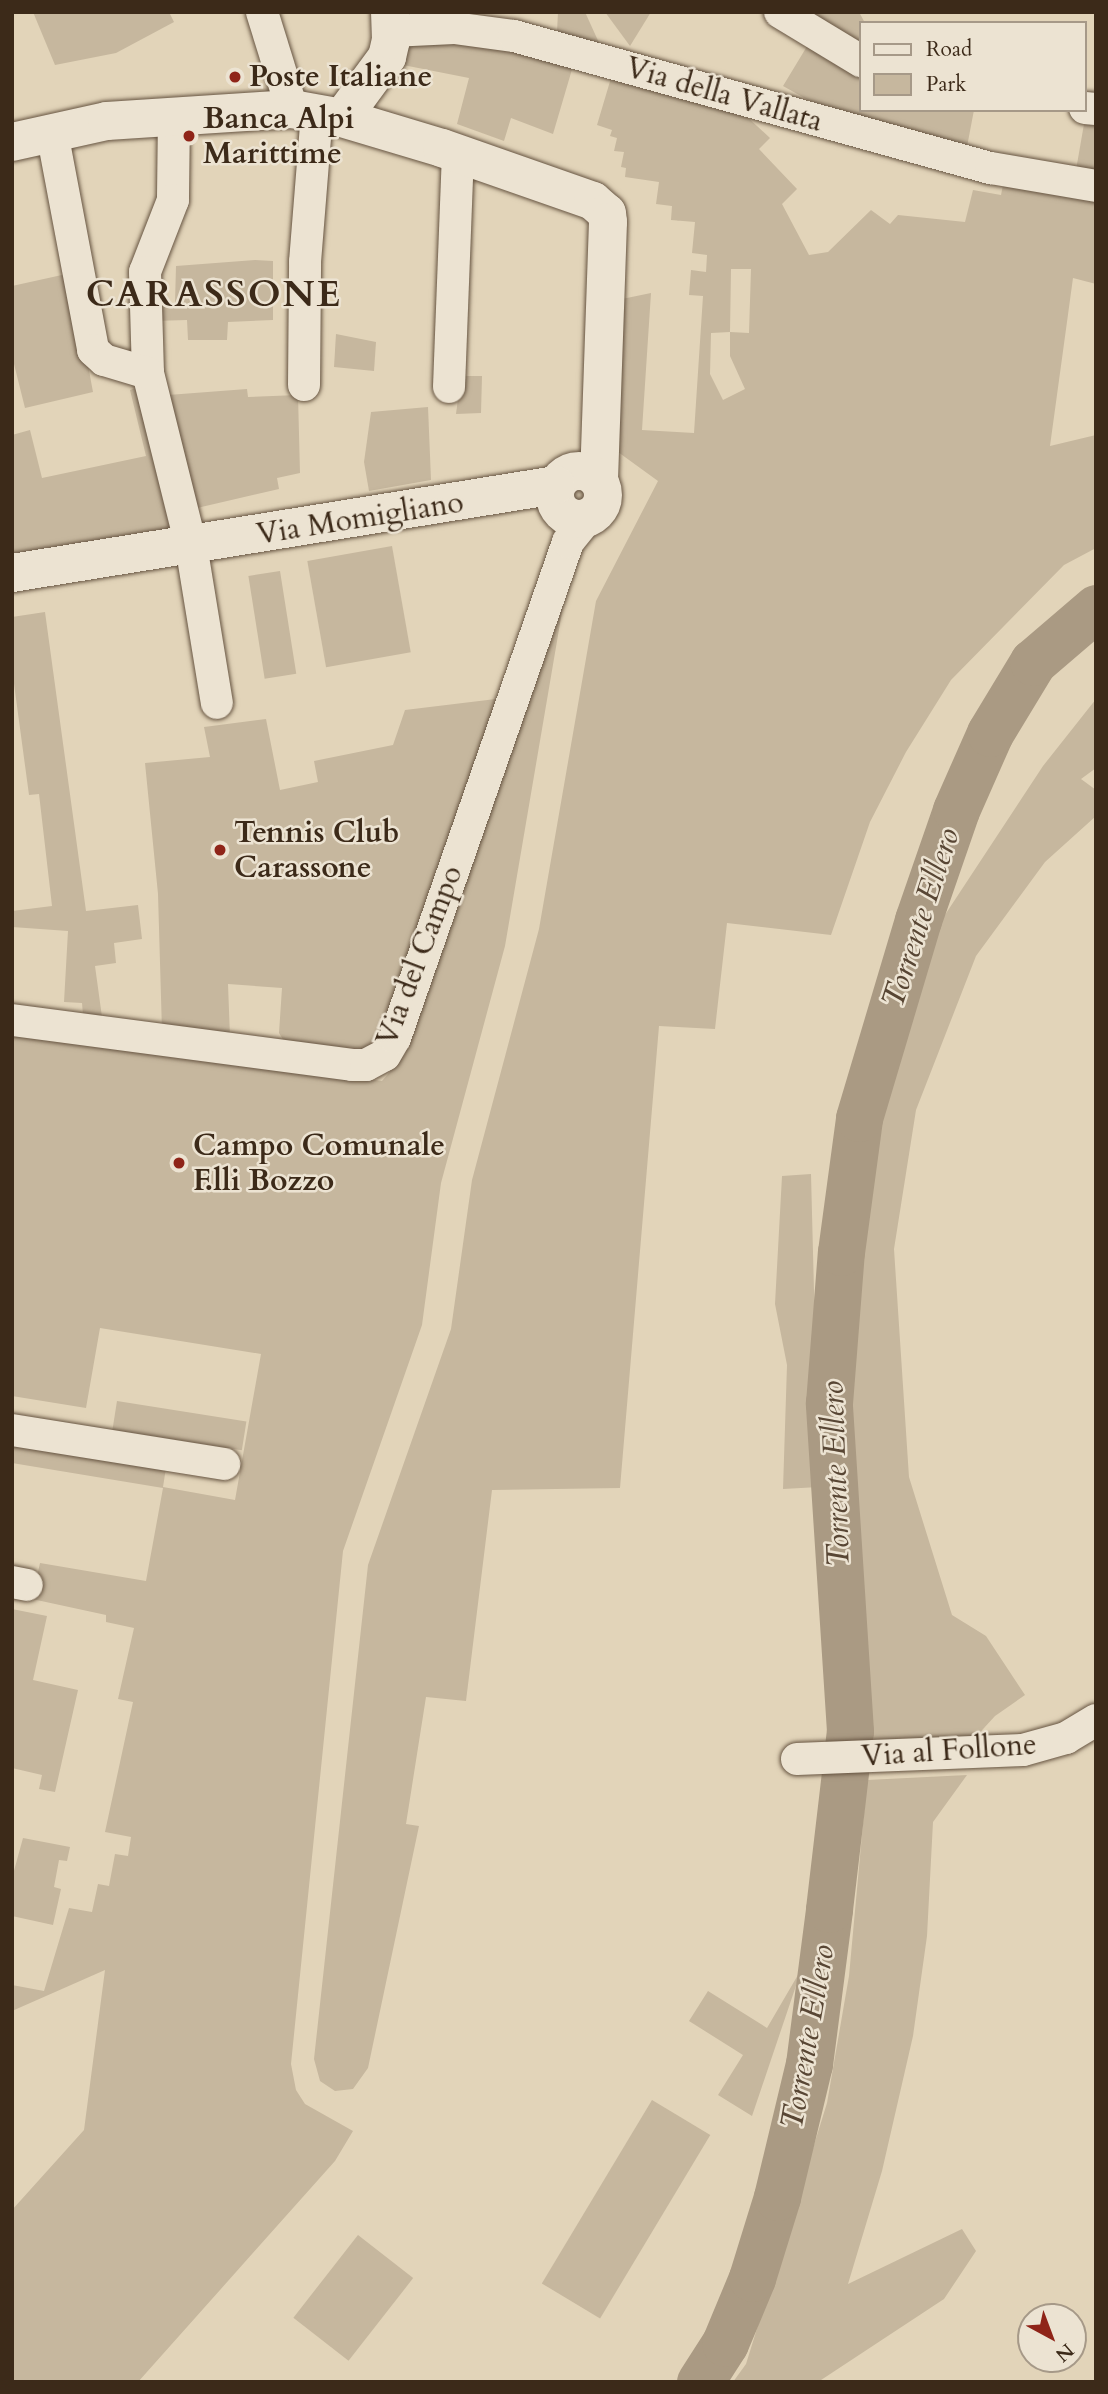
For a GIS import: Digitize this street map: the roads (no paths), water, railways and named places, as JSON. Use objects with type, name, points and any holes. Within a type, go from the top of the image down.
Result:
[{"type":"street","points":[[262,12],[278,55],[317,114],[305,262],[304,385]]},
{"type":"street","points":[[780,12],[860,60]]},
{"type":"street","points":[[317,114],[387,57],[391,22]]},
{"type":"street","name":"Via della Vallata","points":[[391,22],[513,36],[991,168],[1096,187]]},
{"type":"street","points":[[174,114],[173,200],[145,272],[148,373],[191,545],[218,703]]},
{"type":"street","points":[[12,142],[52,132],[174,114],[317,114],[458,153],[593,201],[607,213],[571,501]]},
{"type":"street","points":[[52,132],[93,350],[104,360],[148,373]]},
{"type":"street","points":[[449,387],[458,153]]},
{"type":"street","name":"Via Momigliano","points":[[12,573],[191,545],[571,501]]},
{"type":"street","name":"Via del Campo","points":[[12,1020],[352,1065],[366,1065],[385,1055],[395,1038],[571,501]]},
{"type":"street","points":[[12,1430],[224,1464]]},
{"type":"street","name":"Via al Follone","points":[[797,1759],[1023,1750],[1066,1738],[1096,1720]]},
{"type":"waterway","name":"Torrente Ellero","points":[[700,2382],[725,2343],[752,2278],[777,2197],[809,2064],[829,1909],[850,1731],[829,1403],[841,1252],[859,1118],[918,920],[956,810],[990,733],[1033,662],[1096,608]]},
{"type":"place","name":"Poste Italiane","points":[[235,77]]},
{"type":"place","name":"Banca Alpi Marittime","points":[[189,136]]},
{"type":"place","name":"Tennis Club Carassone","points":[[220,850]]},
{"type":"place","name":"Campo Comunale F.lli Bozzo","points":[[179,1163]]},
{"type":"district","name":"CARASSONE","points":[[214,294]]}]
